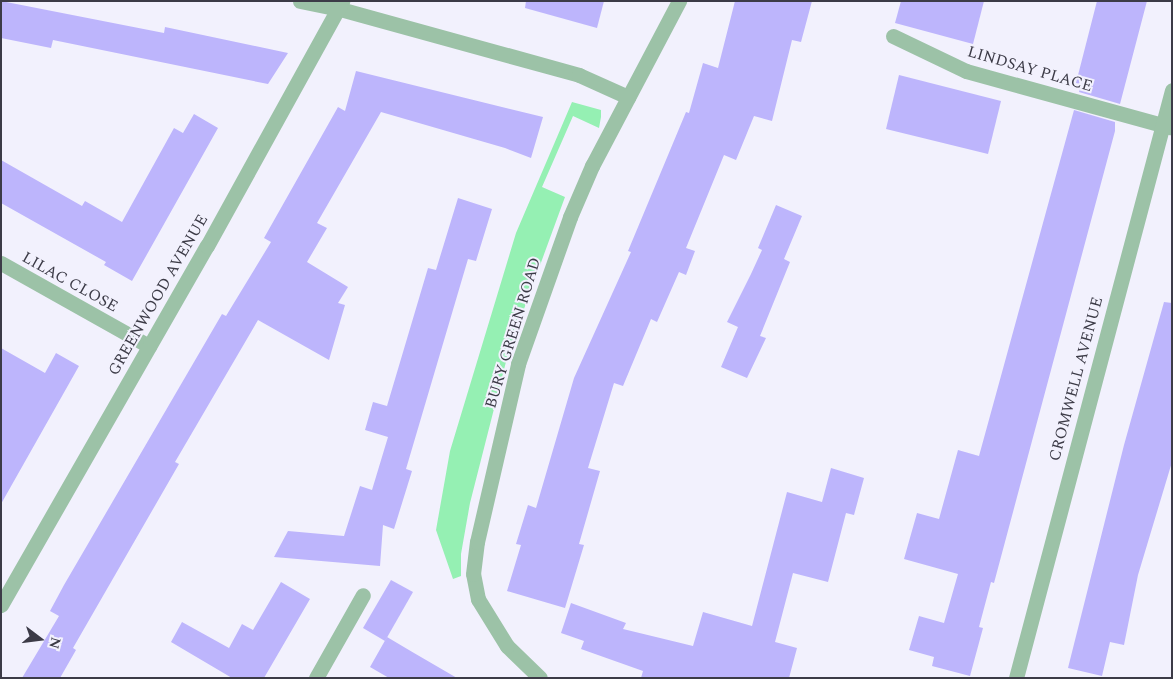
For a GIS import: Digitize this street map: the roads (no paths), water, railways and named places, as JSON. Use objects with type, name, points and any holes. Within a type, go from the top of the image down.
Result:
[{"type":"street","points":[[300,1],[341,5],[579,75],[628,97]]},
{"type":"street","name":"BURY GREEN ROAD","points":[[540,678],[507,646],[490,622],[474,588],[474,560],[518,364],[570,217],[628,97],[679,1]]},
{"type":"street","name":"GREENWOOD AVENUE","points":[[1,605],[341,5]]},
{"type":"street","name":"LINDSAY PLACE","points":[[893,36],[966,71],[1167,126]]},
{"type":"street","name":"CROMWELL AVENUE","points":[[1016,678],[1167,126],[1172,90]]},
{"type":"street","name":"LILAC CLOSE","points":[[1,263],[149,346]]},
{"type":"street","points":[[316,678],[363,596]]}]
